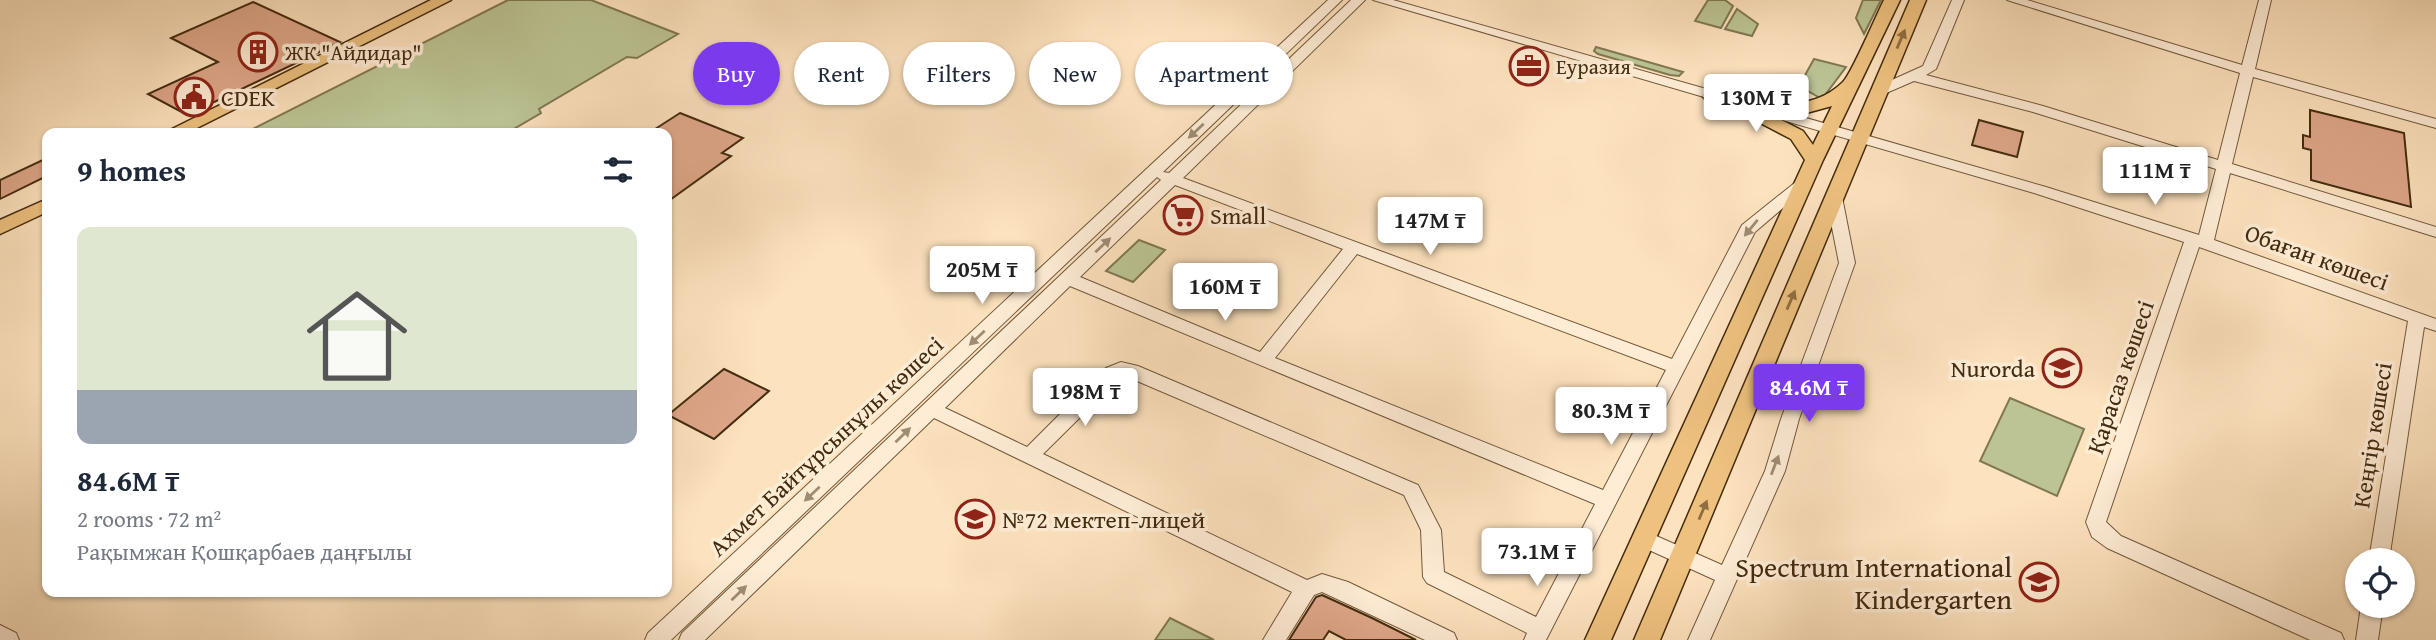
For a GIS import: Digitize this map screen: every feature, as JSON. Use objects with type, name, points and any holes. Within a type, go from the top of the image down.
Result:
[{"type":"main road","points":[[183,128],[443,0]]},
{"type":"main road","points":[[201,128],[459,0]]},
{"type":"main road","points":[[1598,640],[1828,128],[1869,52],[1892,0]]},
{"type":"main road","points":[[1647,640],[1918,0]]},
{"type":"main road","points":[[1711,95],[1776,108],[1817,108],[1834,99],[1859,71]]},
{"type":"main road","points":[[1711,95],[1786,127],[1805,143],[1814,160]]},
{"type":"main road","points":[[0,219],[42,198]]},
{"type":"main road","points":[[0,228],[42,207]]},
{"type":"street","points":[[1289,42],[1312,15],[1315,0]]},
{"type":"street","name":"Ахмет Байтұрсынұлы көшесі","points":[[1292,42],[1336,0]]},
{"type":"street","name":"Ахмет Байтұрсынұлы көшесі","points":[[690,640],[1359,0]]},
{"type":"street","name":"Обаған көшесі","points":[[1379,0],[2040,190],[2199,241],[2436,325]]},
{"type":"street","points":[[1879,91],[1929,69],[1958,0]]},
{"type":"street","points":[[2013,0],[2247,71],[2436,124]]},
{"type":"street","name":"Қарасаз көшесі","points":[[2264,0],[2223,168],[2096,522],[2099,531],[2114,542],[2333,640]]},
{"type":"street","points":[[1912,76],[2038,109],[2436,232]]},
{"type":"street","name":"Ахмет Байтұрсынұлы көшесі","points":[[656,640],[1225,105]]},
{"type":"street","points":[[1153,172],[1352,249],[1675,367]]},
{"type":"street","points":[[1030,456],[1112,373],[1121,368],[1132,370],[1410,490],[1431,530],[1434,577],[1537,635],[1748,229],[1803,184]]},
{"type":"street","points":[[1699,640],[1775,471],[1790,419],[1847,263],[1834,197]]},
{"type":"street","points":[[1263,360],[1352,249]]},
{"type":"street","points":[[1068,278],[1607,500]]},
{"type":"street","name":"Кеңгір көшесі","points":[[2381,548],[2417,318]]},
{"type":"street","points":[[931,409],[1306,589]]},
{"type":"street","points":[[1645,539],[1727,576]]},
{"type":"street","points":[[1274,640],[1306,589],[1322,583],[1340,588],[1446,640]]},
{"type":"street","points":[[2367,640],[2370,618]]},
{"type":"street","points":[[0,634],[8,640]]},
{"type":"green space","points":[[508,0],[591,0],[678,34],[637,58],[627,57],[539,109],[541,113],[516,128],[255,128]]},
{"type":"green space","points":[[1708,0],[1725,0],[1733,6],[1721,28],[1695,21]]},
{"type":"green space","points":[[1863,0],[1881,0],[1864,34],[1856,18]]},
{"type":"green space","points":[[1737,9],[1758,24],[1752,36],[1725,29]]},
{"type":"green space","points":[[1596,47],[1683,72],[1679,76],[1670,75],[1598,54],[1594,51]]},
{"type":"green space","points":[[1814,59],[1846,67],[1822,99],[1799,86]]},
{"type":"green space","points":[[1139,240],[1165,250],[1133,282],[1106,271]]},
{"type":"green space","points":[[2010,398],[2084,429],[2057,496],[1980,461]]},
{"type":"green space","points":[[1170,618],[1214,640],[1155,640]]},
{"type":"building","name":"ЖК \"Айдидар\"","points":[[253,2],[340,42],[187,115],[148,94],[218,62],[171,38]]},
{"type":"building","points":[[2310,110],[2404,133],[2411,207],[2311,180],[2311,150],[2303,148],[2303,135],[2310,137]]},
{"type":"building","points":[[680,113],[743,138],[722,153],[731,156],[672,198],[672,128],[657,128]]},
{"type":"building","points":[[1979,120],[2023,132],[2017,157],[1972,145]]},
{"type":"building","points":[[42,160],[42,178],[0,199],[0,180]]},
{"type":"building","points":[[724,369],[769,391],[714,439],[672,417],[672,412]]},
{"type":"building","points":[[1322,595],[1416,640],[1346,640],[1329,631],[1323,640],[1289,640],[1316,597]]},
{"type":"place","name":"ЖК \"Айдидар\"","points":[[258,52]]},
{"type":"place","name":"Еуразия","points":[[1529,66]]},
{"type":"place","name":"CDEK","points":[[194,97]]},
{"type":"place","name":"Small","points":[[1183,215]]},
{"type":"place","name":"Nurorda","points":[[2062,368]]},
{"type":"place","name":"№72 мектеп-лицей","points":[[975,519]]},
{"type":"place","name":"Spectrum International Kindergarten","points":[[2039,582]]}]
